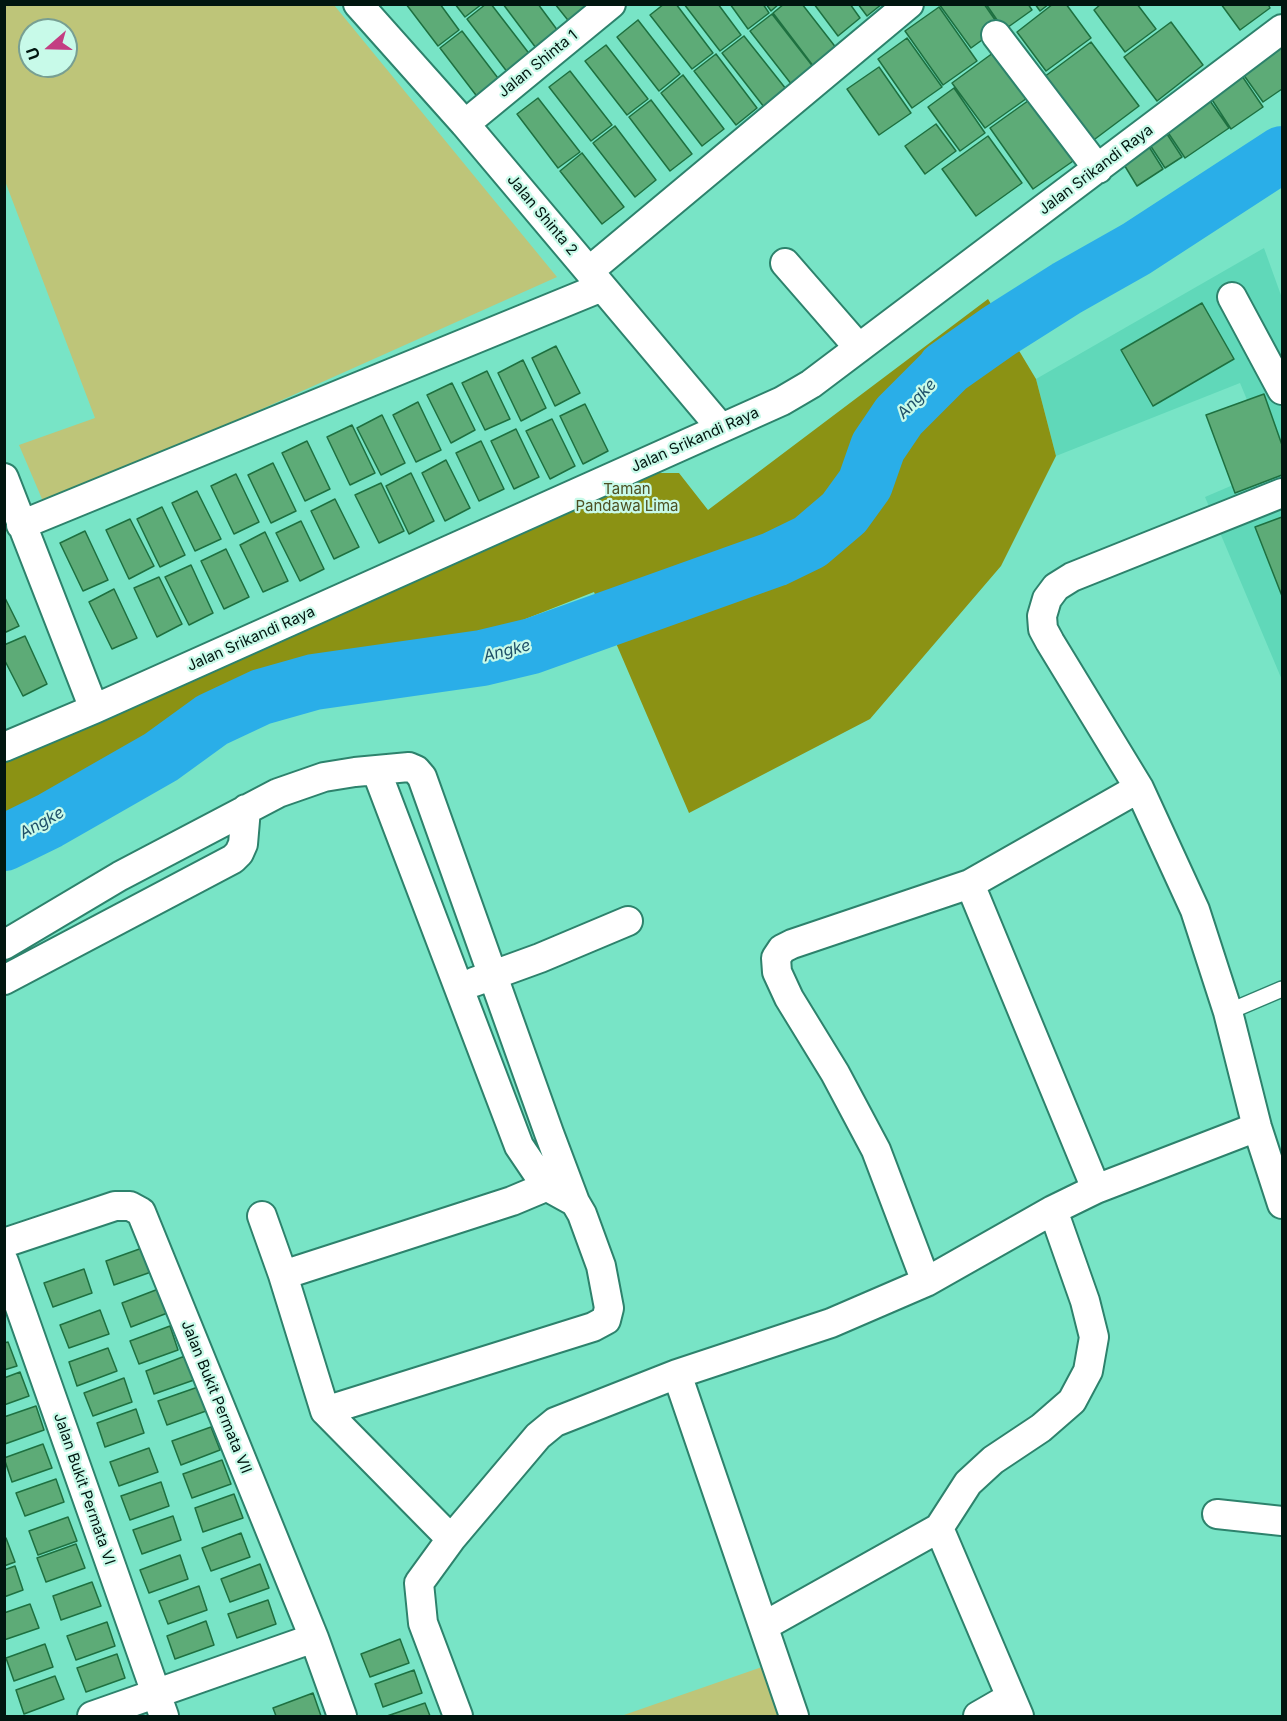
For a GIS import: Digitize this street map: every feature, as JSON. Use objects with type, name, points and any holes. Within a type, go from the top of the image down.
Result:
[{"type":"street","name":"Jalan Shinta 2","points":[[358,4],[465,124],[721,428]]},
{"type":"street","name":"Jalan Shinta 1","points":[[465,124],[611,4]]},
{"type":"street","points":[[18,540],[596,279],[909,4]]},
{"type":"street","name":"Jalan Srikandi Raya","points":[[4,747],[94,709],[782,401],[811,384],[1282,30]]},
{"type":"street","points":[[996,35],[1098,169]]},
{"type":"street","points":[[785,263],[859,348]]},
{"type":"street","points":[[1232,297],[1282,390]]},
{"type":"street","points":[[4,478],[18,540],[94,709]]},
{"type":"street","points":[[1282,493],[1072,577],[1056,587],[1047,599],[1042,616],[1043,629],[1139,788],[1195,910],[1228,1012],[1257,1127],[1275,1154],[1282,1204]]},
{"type":"street","points":[[4,945],[120,876],[278,793],[324,777],[409,767],[416,770],[422,777],[492,977],[562,1189]]},
{"type":"street","points":[[326,1411],[593,1327],[606,1320],[609,1308],[601,1266],[582,1214],[562,1189],[519,1146],[376,770]]},
{"type":"street","points":[[926,1282],[876,1150],[835,1073],[789,998],[777,972],[776,958],[783,949],[792,944],[970,884],[1139,788]]},
{"type":"street","points":[[4,980],[233,859],[243,844],[246,809]]},
{"type":"street","points":[[970,884],[1096,1189]]},
{"type":"street","points":[[458,987],[492,977],[628,921]]},
{"type":"street","points":[[458,1716],[423,1623],[419,1583],[451,1539],[538,1436],[555,1422],[676,1374],[831,1323],[926,1282],[1053,1210],[1096,1189],[1257,1127]]},
{"type":"street","points":[[283,1275],[512,1201],[562,1189]]},
{"type":"street","name":"Jalan Bukit Permata VII","points":[[4,1243],[115,1206],[130,1206],[141,1212],[314,1638],[342,1716]]},
{"type":"street","points":[[764,1626],[939,1528],[968,1483],[993,1460],[1041,1428],[1072,1401],[1088,1371],[1094,1337],[1085,1301],[1053,1210]]},
{"type":"street","points":[[262,1216],[326,1411],[451,1539]]},
{"type":"street","name":"Jalan Bukit Permata VI","points":[[4,1262],[160,1706]]},
{"type":"street","points":[[676,1374],[794,1716]]},
{"type":"street","points":[[1217,1514],[1282,1521]]},
{"type":"street","points":[[939,1528],[1015,1707],[978,1716]]},
{"type":"street","points":[[92,1716],[160,1706],[314,1638]]},
{"type":"lane","points":[[1228,1012],[1282,988]]},
{"type":"shaded area","points":[[4,5],[334,5],[557,277],[45,506],[19,445],[95,418],[5,181]]},
{"type":"shaded area","points":[[1264,248],[1282,298],[1282,680],[1205,497],[1275,467],[1240,383],[1056,456],[1036,379]]},
{"type":"shaded area","points":[[762,1667],[781,1716],[621,1716]]},
{"type":"green space","name":"Taman Pandawa Lima","points":[[988,299],[1036,379],[1056,456],[1001,566],[870,719],[689,813],[594,592],[5,824],[5,736],[598,473],[679,473],[708,510]]},
{"type":"building","points":[[406,4],[440,4],[459,30],[438,46]]},
{"type":"building","points":[[455,4],[482,4],[465,17]]},
{"type":"building","points":[[486,4],[491,4],[531,56],[508,73],[467,19]]},
{"type":"building","points":[[503,4],[538,4],[558,31],[536,48]]},
{"type":"building","points":[[555,4],[591,4],[571,24]]},
{"type":"building","points":[[664,4],[676,4],[713,53],[692,69],[650,15]]},
{"type":"building","points":[[684,4],[718,4],[741,35],[720,51]]},
{"type":"building","points":[[730,4],[763,4],[769,13],[748,29]]},
{"type":"building","points":[[766,4],[779,4],[771,11]]},
{"type":"building","points":[[784,4],[802,4],[837,49],[814,67],[773,13]]},
{"type":"building","points":[[814,4],[850,4],[860,18],[838,36]]},
{"type":"building","points":[[858,4],[882,4],[867,16]]},
{"type":"building","points":[[939,4],[984,4],[1000,27],[971,48]]},
{"type":"building","points":[[986,4],[1028,4],[1032,10],[1004,30]]},
{"type":"building","points":[[1035,4],[1049,4],[1040,11]]},
{"type":"building","points":[[1053,4],[1066,4],[1091,38],[1046,71],[1017,32]]},
{"type":"building","points":[[1101,4],[1137,4],[1156,29],[1125,52],[1094,10]]},
{"type":"building","points":[[1221,4],[1268,4],[1270,8],[1240,30]]},
{"type":"building","points":[[939,7],[977,61],[943,85],[905,31]]},
{"type":"building","points":[[772,14],[814,68],[792,85],[750,31]]},
{"type":"building","points":[[638,20],[680,74],[659,91],[617,37]]},
{"type":"building","points":[[1171,22],[1203,65],[1157,101],[1124,57]]},
{"type":"building","points":[[462,31],[504,86],[482,103],[440,48]]},
{"type":"building","points":[[744,36],[786,89],[764,107],[722,53]]},
{"type":"building","points":[[907,38],[942,87],[912,108],[878,59]]},
{"type":"building","points":[[1091,42],[1139,106],[1091,142],[1044,77]]},
{"type":"building","points":[[606,45],[648,99],[627,115],[585,61]]},
{"type":"building","points":[[1282,46],[1282,89],[1263,102],[1243,74]]},
{"type":"building","points":[[997,50],[1030,96],[985,128],[952,83]]},
{"type":"building","points":[[716,54],[757,108],[736,125],[694,71]]},
{"type":"building","points":[[879,67],[911,113],[879,135],[847,89]]},
{"type":"building","points":[[570,71],[612,125],[591,141],[549,87]]},
{"type":"building","points":[[1240,73],[1263,107],[1231,129],[1209,95]]},
{"type":"building","points":[[683,75],[724,129],[702,146],[661,93]]},
{"type":"building","points":[[954,88],[985,133],[960,151],[928,107]]},
{"type":"building","points":[[538,98],[580,152],[558,168],[517,114]]},
{"type":"building","points":[[1032,98],[1076,159],[1033,189],[990,128]]},
{"type":"building","points":[[1208,98],[1229,128],[1185,158],[1165,128]]},
{"type":"building","points":[[651,100],[692,154],[670,171],[629,117]]},
{"type":"building","points":[[936,124],[956,151],[925,174],[905,146]]},
{"type":"building","points":[[615,126],[656,180],[635,197],[593,143]]},
{"type":"building","points":[[1167,134],[1182,157],[1165,168],[1150,145]]},
{"type":"building","points":[[988,136],[1022,183],[976,216],[942,169]]},
{"type":"building","points":[[1146,142],[1163,169],[1137,186],[1120,158]]},
{"type":"building","points":[[582,153],[624,207],[602,224],[560,171]]},
{"type":"building","points":[[1202,303],[1234,359],[1153,406],[1121,350]]},
{"type":"building","points":[[556,346],[580,393],[555,406],[532,358]]},
{"type":"building","points":[[523,360],[546,408],[521,421],[498,373]]},
{"type":"building","points":[[487,371],[510,419],[485,430],[462,383]]},
{"type":"building","points":[[452,383],[475,430],[451,443],[427,395]]},
{"type":"building","points":[[1264,394],[1282,445],[1282,475],[1235,493],[1206,415]]},
{"type":"building","points":[[418,402],[441,450],[416,462],[393,415]]},
{"type":"building","points":[[585,404],[608,451],[583,464],[560,416]]},
{"type":"building","points":[[382,415],[405,463],[381,475],[357,428]]},
{"type":"building","points":[[552,419],[575,466],[550,479],[526,431]]},
{"type":"building","points":[[352,425],[375,473],[350,485],[327,437]]},
{"type":"building","points":[[516,429],[539,477],[514,489],[491,441]]},
{"type":"building","points":[[307,441],[330,489],[305,501],[282,453]]},
{"type":"building","points":[[481,441],[504,489],[479,501],[456,453]]},
{"type":"building","points":[[446,460],[470,508],[445,521],[422,473]]},
{"type":"building","points":[[273,463],[296,511],[271,523],[248,475]]},
{"type":"building","points":[[411,473],[434,521],[409,534],[386,486]]},
{"type":"building","points":[[236,474],[259,522],[234,534],[211,486]]},
{"type":"building","points":[[381,483],[404,531],[379,543],[355,495]]},
{"type":"building","points":[[197,491],[221,539],[195,551],[172,503]]},
{"type":"building","points":[[335,499],[359,547],[334,559],[311,511]]},
{"type":"building","points":[[162,507],[185,555],[160,567],[137,519]]},
{"type":"building","points":[[1282,517],[1282,596],[1255,527]]},
{"type":"building","points":[[130,519],[154,566],[129,579],[106,530]]},
{"type":"building","points":[[301,521],[324,569],[300,581],[276,533]]},
{"type":"building","points":[[85,531],[108,580],[83,591],[60,543]]},
{"type":"building","points":[[265,532],[288,581],[263,592],[240,545]]},
{"type":"building","points":[[226,549],[249,597],[224,609],[201,561]]},
{"type":"building","points":[[191,565],[213,613],[189,625],[165,577]]},
{"type":"building","points":[[159,577],[182,624],[157,637],[134,588]]},
{"type":"building","points":[[114,589],[137,638],[112,649],[89,602]]},
{"type":"building","points":[[4,596],[19,626],[4,633]]},
{"type":"building","points":[[25,636],[47,684],[23,696],[4,659],[4,645]]},
{"type":"building","points":[[145,1247],[154,1271],[114,1285],[106,1261]]},
{"type":"building","points":[[84,1269],[92,1293],[53,1307],[44,1283]]},
{"type":"building","points":[[161,1288],[170,1312],[131,1327],[122,1303]]},
{"type":"building","points":[[100,1310],[109,1334],[69,1348],[60,1325]]},
{"type":"building","points":[[170,1326],[178,1350],[139,1364],[130,1341]]},
{"type":"building","points":[[8,1342],[17,1366],[4,1370],[4,1343]]},
{"type":"building","points":[[108,1348],[117,1371],[77,1386],[69,1362]]},
{"type":"building","points":[[185,1356],[194,1380],[154,1394],[146,1371]]},
{"type":"building","points":[[20,1372],[29,1396],[4,1405],[4,1378]]},
{"type":"building","points":[[124,1378],[132,1402],[93,1416],[84,1393]]},
{"type":"building","points":[[198,1387],[206,1411],[167,1425],[158,1401]]},
{"type":"building","points":[[36,1406],[44,1430],[5,1444],[4,1417]]},
{"type":"building","points":[[136,1409],[144,1433],[105,1447],[97,1423]]},
{"type":"building","points":[[211,1427],[220,1450],[181,1465],[172,1441]]},
{"type":"building","points":[[43,1444],[52,1468],[12,1482],[4,1458]]},
{"type":"building","points":[[149,1448],[158,1472],[119,1486],[110,1462]]},
{"type":"building","points":[[222,1460],[231,1484],[192,1498],[183,1474]]},
{"type":"building","points":[[56,1479],[64,1502],[25,1516],[16,1493]]},
{"type":"building","points":[[161,1482],[169,1506],[130,1520],[121,1496]]},
{"type":"building","points":[[234,1494],[243,1518],[203,1532],[195,1508]]},
{"type":"building","points":[[173,1516],[181,1540],[142,1554],[133,1530]]},
{"type":"building","points":[[68,1517],[77,1541],[38,1555],[29,1531]]},
{"type":"building","points":[[241,1533],[250,1557],[211,1571],[202,1548]]},
{"type":"building","points":[[6,1538],[15,1562],[4,1566],[4,1539]]},
{"type":"building","points":[[76,1544],[85,1568],[46,1582],[37,1558]]},
{"type":"building","points":[[180,1555],[188,1579],[149,1593],[140,1570]]},
{"type":"building","points":[[260,1564],[269,1588],[230,1602],[221,1579]]},
{"type":"building","points":[[15,1566],[23,1590],[4,1597],[4,1570]]},
{"type":"building","points":[[92,1582],[101,1606],[61,1620],[53,1596]]},
{"type":"building","points":[[199,1586],[207,1610],[168,1624],[159,1601]]},
{"type":"building","points":[[268,1600],[276,1624],[237,1638],[228,1614]]},
{"type":"building","points":[[30,1604],[39,1628],[4,1640],[4,1613]]},
{"type":"building","points":[[206,1621],[214,1645],[175,1659],[167,1636]]},
{"type":"building","points":[[107,1622],[115,1646],[76,1660],[67,1636]]},
{"type":"building","points":[[400,1639],[409,1663],[370,1677],[361,1654]]},
{"type":"building","points":[[45,1644],[53,1667],[14,1681],[6,1658]]},
{"type":"building","points":[[117,1654],[125,1678],[86,1692],[77,1668]]},
{"type":"building","points":[[414,1670],[422,1693],[383,1707],[375,1684]]},
{"type":"building","points":[[55,1676],[64,1699],[24,1714],[16,1690]]},
{"type":"building","points":[[313,1693],[321,1716],[276,1716],[273,1708]]},
{"type":"building","points":[[425,1703],[430,1716],[387,1716]]},
{"type":"waterway","name":"Angke","points":[[945,369],[999,331],[1067,288],[1136,249],[1282,154]]},
{"type":"waterway","name":"Angke","points":[[4,843],[49,821],[161,757],[212,720],[261,697],[314,682],[482,658],[532,646],[775,559],[810,542],[844,513],[865,484],[878,447],[899,416],[947,368]]}]
